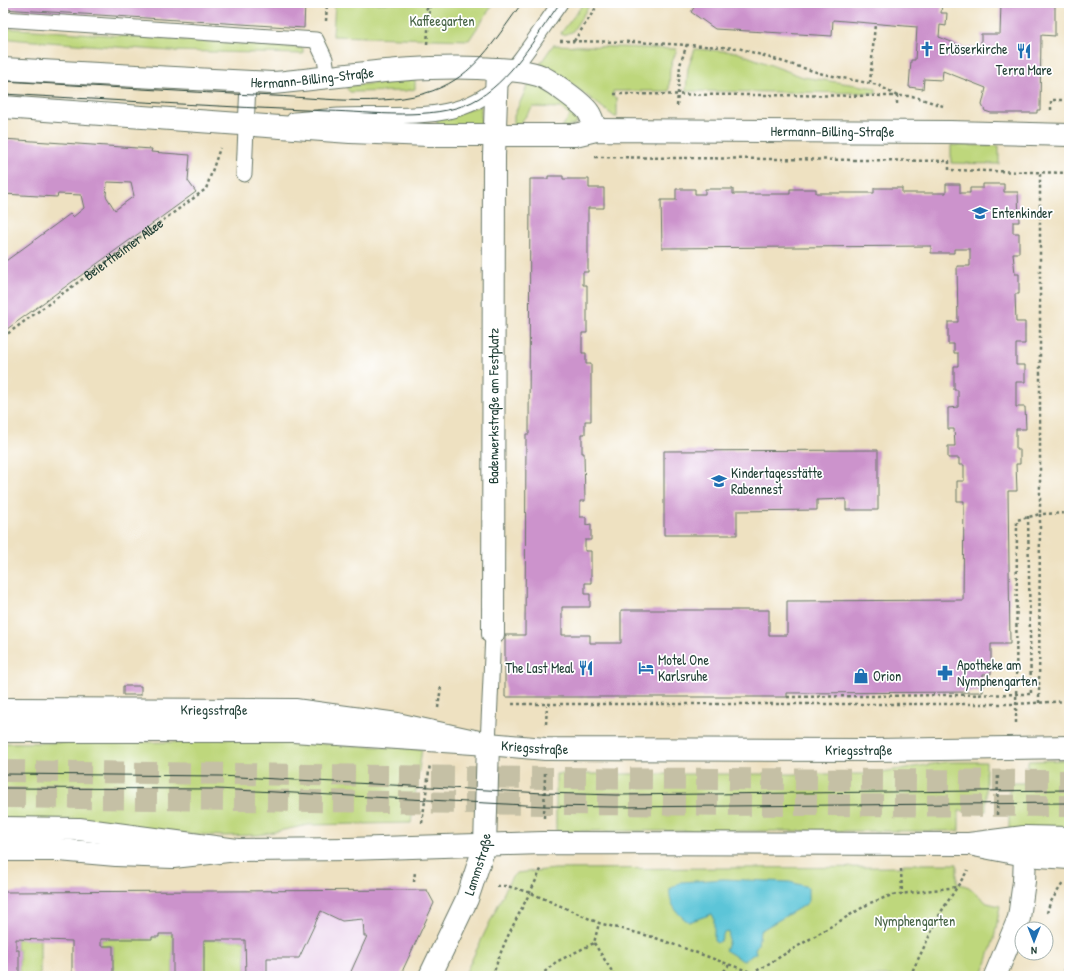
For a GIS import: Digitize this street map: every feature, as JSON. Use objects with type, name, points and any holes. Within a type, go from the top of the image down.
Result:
[{"type":"main road","name":"Hermann-Billing-Straße","points":[[3,69],[248,83],[310,80],[406,68],[502,75],[526,72],[548,80],[589,112],[596,130]]},
{"type":"main road","name":"Badenwerkstraße am Festplatz","points":[[493,634],[495,135],[502,75]]},
{"type":"main road","name":"Hermann-Billing-Straße","points":[[3,107],[246,123],[350,132],[575,135],[596,130],[678,130],[898,131],[1069,135]]},
{"type":"main road","name":"Kriegsstraße","points":[[3,710],[295,710],[433,736],[488,744],[546,749],[875,750],[1069,747]]},
{"type":"main road","points":[[3,731],[293,731],[433,736]]},
{"type":"main road","name":"Lammstraße","points":[[430,976],[471,886],[485,845],[488,744]]},
{"type":"main road","points":[[3,828],[79,829],[237,850]]},
{"type":"main road","points":[[3,850],[59,850],[116,856],[172,857],[237,850],[543,843],[969,844],[1024,837],[1069,838]]},
{"type":"main road","points":[[969,844],[1025,855],[1069,858]]},
{"type":"main road","points":[[995,976],[1019,918],[1024,881],[1025,855]]},
{"type":"lane","points":[[246,123],[338,116],[446,112],[475,101],[502,75],[560,3]]},
{"type":"lane","points":[[3,20],[316,40],[325,59],[328,77]]},
{"type":"lane","points":[[244,174],[248,83]]},
{"type":"lane","name":"Badenwerkstraße am Festplatz","points":[[488,744],[493,634]]},
{"type":"path","points":[[422,3],[429,11]]},
{"type":"path","points":[[427,45],[430,3]]},
{"type":"path","points":[[600,3],[573,41],[687,44],[738,48],[817,72],[878,84],[897,96]]},
{"type":"path","points":[[870,83],[875,24]]},
{"type":"path","points":[[678,130],[677,95],[680,65],[687,44]]},
{"type":"path","points":[[614,94],[912,96],[948,107]]},
{"type":"path","points":[[897,96],[898,131]]},
{"type":"path","points":[[1051,113],[1051,100],[1069,100]]},
{"type":"path","name":"Beiertheimer Allee","points":[[3,337],[206,189],[221,145]]},
{"type":"path","points":[[587,157],[950,160],[949,170],[1069,173]]},
{"type":"path","points":[[1039,703],[1040,172]]},
{"type":"path","points":[[1015,704],[1017,520],[1040,514],[1069,513]]},
{"type":"path","points":[[787,697],[1031,694],[1028,516]]},
{"type":"path","points":[[414,882],[441,686]]},
{"type":"path","points":[[491,704],[1015,704],[1069,701]]},
{"type":"path","points":[[493,976],[517,916],[531,893],[542,867],[547,705]]},
{"type":"path","points":[[997,821],[997,773],[1004,773]]},
{"type":"path","points":[[1046,916],[1050,903],[1065,880]]},
{"type":"path","points":[[471,886],[507,886],[531,893],[599,923],[653,937],[753,975],[870,903],[892,895],[957,886],[941,912],[910,976]]},
{"type":"path","points":[[599,923],[594,943],[615,976]]},
{"type":"path","points":[[540,976],[556,962],[594,943]]},
{"type":"path","points":[[1062,976],[1069,960]]},
{"type":"path","points":[[720,976],[728,965]]},
{"type":"shaded area","points":[[427,890],[400,976],[246,976],[245,891]]},
{"type":"green space","name":"Kaffeegarten","points":[[335,3],[494,3],[469,40],[333,36]]},
{"type":"green space","points":[[584,3],[591,3],[572,32],[562,35],[561,33]]},
{"type":"green space","points":[[3,28],[303,48],[303,54],[171,51],[21,40],[3,38]]},
{"type":"green space","points":[[553,45],[677,49],[670,68],[669,91],[613,91],[613,97],[617,98],[617,117],[615,117],[553,70],[540,64]]},
{"type":"green space","points":[[695,49],[736,52],[803,77],[876,88],[876,93],[686,91],[688,68]]},
{"type":"green space","points":[[415,79],[415,89],[405,91],[350,92],[347,89],[347,86]]},
{"type":"green space","points":[[529,82],[539,85],[574,112],[577,121],[575,125],[561,128],[570,116],[561,108],[533,107],[517,127],[514,127],[514,116]]},
{"type":"green space","points":[[481,106],[481,127],[437,127],[437,118]]},
{"type":"green space","points":[[951,145],[999,146],[999,164],[951,163]]},
{"type":"green space","points":[[3,207],[6,207],[3,248]]},
{"type":"green space","points":[[192,737],[422,749],[411,823],[308,825],[259,835],[222,836],[3,821],[3,743],[191,742]]},
{"type":"green space","points":[[1069,760],[1069,832],[1009,832],[1009,783],[1028,783],[1028,761]]},
{"type":"green space","points":[[946,762],[986,762],[986,811],[959,811],[959,831],[556,831],[556,774],[868,774]]},
{"type":"green space","name":"Nymphengarten","points":[[903,864],[957,864],[957,883],[969,887],[987,903],[1000,906],[994,939],[982,976],[464,976],[511,878],[516,873],[555,869],[903,867]]},
{"type":"green space","points":[[159,934],[173,934],[173,976],[113,976],[113,946],[101,946],[101,939],[151,939],[152,937],[158,937]]},
{"type":"green space","points":[[16,939],[40,939],[40,976],[19,976],[19,950],[16,950]]},
{"type":"green space","points":[[204,940],[245,940],[246,976],[204,976]]},
{"type":"water","points":[[723,879],[790,882],[808,887],[808,903],[760,931],[758,944],[755,949],[756,953],[743,961],[725,950],[728,943],[729,932],[724,933],[721,940],[717,943],[714,941],[714,918],[712,914],[689,922],[681,916],[672,904],[670,889],[681,882]]},
{"type":"building","points":[[3,3],[305,3],[304,28],[3,9]]},
{"type":"building","points":[[697,3],[942,3],[941,13],[947,13],[946,26],[940,25],[939,37],[964,47],[981,48],[981,34],[1000,34],[1001,3],[1055,3],[1055,36],[1041,35],[1040,110],[1037,110],[1037,113],[991,113],[985,111],[982,105],[986,88],[943,71],[942,80],[924,79],[923,89],[909,87],[911,60],[915,60],[917,27],[833,20],[832,36],[715,29],[691,12]]},
{"type":"building","points":[[3,139],[152,149],[151,152],[190,155],[188,181],[196,192],[3,332],[3,263],[70,214],[73,217],[84,208],[81,195],[58,194],[57,197],[3,194]],"holes":[[[107,182],[131,183],[134,196],[115,210],[106,196]]]},
{"type":"building","points":[[548,176],[563,176],[563,179],[589,179],[589,188],[604,188],[604,208],[588,208],[588,272],[583,272],[583,285],[587,285],[587,333],[582,333],[582,353],[586,353],[586,364],[591,364],[591,421],[585,421],[585,434],[582,434],[585,501],[580,501],[580,517],[586,517],[586,525],[591,524],[591,540],[585,540],[585,551],[591,551],[591,583],[585,583],[585,594],[590,594],[590,607],[562,607],[562,635],[590,635],[590,643],[621,643],[621,610],[769,610],[769,635],[787,635],[787,601],[963,600],[964,501],[957,501],[957,481],[964,481],[964,465],[959,465],[959,458],[948,458],[948,446],[955,446],[954,429],[948,429],[948,408],[958,407],[958,390],[954,390],[954,366],[958,366],[958,353],[954,353],[954,344],[948,344],[948,322],[958,322],[957,266],[970,266],[970,249],[954,249],[954,253],[931,253],[931,246],[662,248],[661,200],[676,200],[676,189],[695,189],[695,194],[705,194],[705,189],[733,189],[733,194],[790,194],[790,189],[816,189],[816,193],[874,193],[874,188],[902,188],[902,193],[946,193],[946,184],[960,184],[960,193],[970,193],[970,188],[983,188],[983,184],[1004,184],[1004,192],[1018,192],[1019,222],[1013,222],[1013,233],[1019,233],[1019,253],[1013,253],[1015,274],[1019,274],[1019,294],[1015,294],[1016,322],[1025,322],[1025,344],[1016,344],[1016,365],[1025,365],[1025,382],[1016,382],[1016,407],[1025,407],[1026,429],[1016,429],[1016,450],[1020,450],[1020,464],[1016,464],[1017,491],[1008,491],[1010,644],[991,644],[991,674],[983,674],[983,692],[787,693],[787,697],[505,697],[505,635],[525,635],[526,434],[529,434],[530,179],[548,179]]},
{"type":"building","points":[[878,450],[878,510],[846,510],[846,499],[817,500],[817,510],[737,511],[737,535],[664,535],[664,451]]},
{"type":"building","points":[[123,686],[141,686],[141,695],[123,695]]},
{"type":"building","points":[[427,890],[434,903],[400,976],[349,976],[367,936],[364,936],[363,919],[342,921],[321,911],[299,958],[267,958],[267,976],[246,976],[245,940],[204,940],[204,976],[173,976],[173,934],[159,934],[159,937],[152,937],[152,939],[101,939],[101,946],[113,946],[113,976],[72,976],[72,941],[16,939],[16,950],[19,950],[19,976],[3,976],[3,892]]},
{"type":"tunnel","points":[[3,771],[543,778],[1069,781]]},
{"type":"tunnel","points":[[3,797],[543,804],[1069,806]]},
{"type":"tram line","points":[[3,81],[337,100],[382,100],[403,98],[423,94],[442,87],[467,71],[487,51],[522,3]]},
{"type":"tram line","points":[[3,94],[382,114],[439,112],[472,102],[486,94],[521,58],[560,3]]},
{"type":"tram line","points":[[3,774],[220,776],[544,793],[616,795],[1069,790]]},
{"type":"tram line","points":[[3,788],[217,789],[544,806],[615,807],[1069,803]]},
{"type":"place","name":"Erlöserkirche","points":[[927,49]]},
{"type":"place","name":"Terra Mare","points":[[1024,51]]},
{"type":"place","name":"Entenkinder","points":[[980,213]]},
{"type":"place","name":"Kindertagesstätte Rabennest","points":[[719,481]]},
{"type":"place","name":"The Last Meal","points":[[586,668]]},
{"type":"place","name":"Motel One Karlsruhe","points":[[646,668]]},
{"type":"place","name":"Apotheke am Nymphengarten","points":[[945,673]]},
{"type":"place","name":"Orion","points":[[861,676]]}]
